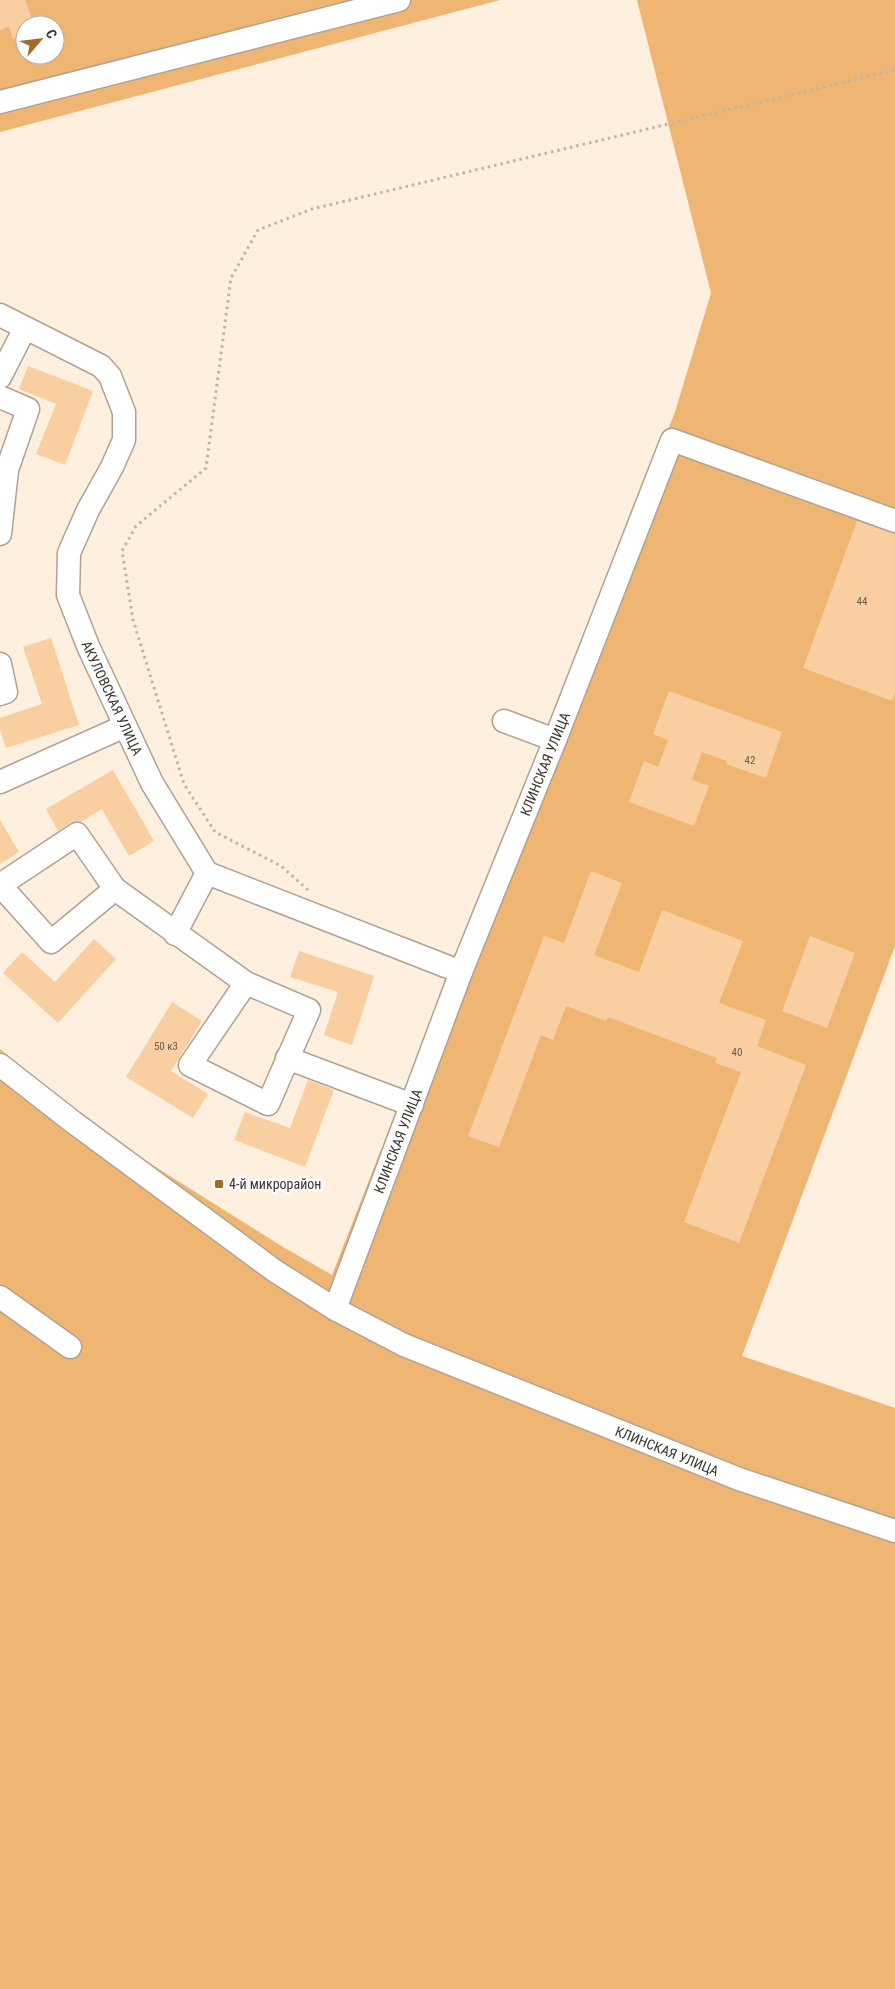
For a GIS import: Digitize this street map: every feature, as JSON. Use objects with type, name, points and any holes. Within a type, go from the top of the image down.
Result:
[{"type":"street","points":[[0,102],[399,0]]},
{"type":"street","name":"АКУЛОВСКАЯ УЛИЦА","points":[[0,315],[101,366],[110,376],[124,412],[124,440],[112,467],[88,510],[70,553],[68,595],[88,646],[152,783],[207,873]]},
{"type":"street","points":[[0,377],[25,328]]},
{"type":"street","points":[[0,397],[28,409],[3,468],[0,534]]},
{"type":"street","name":"КЛИНСКАЯ УЛИЦА","points":[[335,1309],[461,972],[555,740],[672,440],[895,521]]},
{"type":"street","points":[[0,664],[6,692],[0,694]]},
{"type":"street","points":[[504,721],[555,740]]},
{"type":"street","points":[[0,782],[125,726]]},
{"type":"street","points":[[115,889],[51,942],[0,885],[77,834],[115,889],[175,934],[246,983],[309,1010],[268,1104],[190,1065],[246,983]]},
{"type":"street","points":[[175,934],[207,873],[461,972]]},
{"type":"street","points":[[288,1058],[412,1105]]},
{"type":"street","name":"КЛИНСКАЯ УЛИЦА","points":[[0,1066],[72,1122],[275,1270],[335,1309],[404,1345],[739,1479],[895,1531]]},
{"type":"street","points":[[0,1297],[70,1347]]},
{"type":"path","points":[[309,891],[281,866],[216,832],[184,784],[133,620],[122,551],[136,526],[206,468],[231,278],[258,230],[312,209],[895,70]]},
{"type":"shaded area","points":[[0,0],[500,0],[0,132]]},
{"type":"shaded area","points":[[637,0],[895,0],[895,946],[742,1356],[895,1408],[895,1989],[0,1989],[0,1049],[111,1139],[283,1247],[332,1275],[496,856],[675,412],[711,293]]},
{"type":"building","points":[[0,0],[25,0],[30,15],[15,15],[15,38],[13,39],[9,27],[0,30]]},
{"type":"building","points":[[28,366],[93,391],[65,465],[36,454],[56,404],[19,389]]},
{"type":"building","points":[[857,521],[895,534],[895,693],[892,701],[803,668]]},
{"type":"building","points":[[51,638],[79,725],[6,748],[0,729],[0,718],[42,704],[23,647]]},
{"type":"building","points":[[669,691],[782,732],[766,778],[726,764],[727,761],[702,752],[692,780],[709,786],[694,826],[629,802],[644,761],[658,767],[668,740],[653,734]]},
{"type":"building","points":[[113,770],[154,841],[129,856],[102,809],[81,822],[70,823],[58,831],[46,809]]},
{"type":"building","points":[[0,820],[19,852],[0,864]]},
{"type":"building","points":[[591,871],[622,883],[594,955],[639,972],[662,910],[743,941],[719,1003],[766,1020],[757,1046],[806,1065],[739,1243],[684,1222],[741,1072],[715,1063],[717,1058],[608,1017],[606,1021],[566,1006],[553,1040],[541,1035],[499,1147],[468,1136],[544,936],[564,943]]},
{"type":"building","points":[[810,936],[855,953],[827,1028],[782,1011]]},
{"type":"building","points":[[94,939],[116,959],[58,1023],[3,973],[22,952],[55,982]]},
{"type":"building","points":[[299,951],[374,976],[352,1045],[324,1035],[338,992],[290,977]]},
{"type":"building","points":[[172,1002],[202,1021],[171,1071],[208,1094],[193,1118],[126,1077]]},
{"type":"building","points":[[308,1080],[334,1090],[305,1167],[234,1140],[245,1112],[290,1128]]},
{"type":"place","name":"4-й микрорайон","points":[[219,1184]]}]
